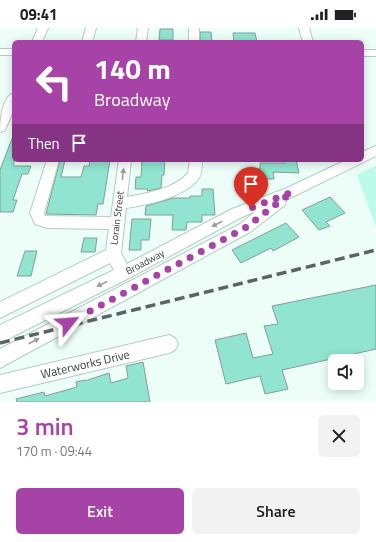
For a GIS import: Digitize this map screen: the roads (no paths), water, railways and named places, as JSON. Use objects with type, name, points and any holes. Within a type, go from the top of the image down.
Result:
[{"type":"street","points":[[38,40],[43,28]]},
{"type":"street","points":[[88,40],[91,28]]},
{"type":"street","points":[[141,40],[143,28]]},
{"type":"street","points":[[194,28],[194,40]]},
{"type":"street","points":[[304,28],[307,40]]},
{"type":"street","points":[[0,52],[12,52]]},
{"type":"street","points":[[364,53],[376,53]]},
{"type":"street","points":[[0,128],[12,101]]},
{"type":"street","points":[[364,157],[376,150]]},
{"type":"street","points":[[52,162],[37,213],[40,220],[47,222],[117,223]]},
{"type":"street","name":"Lorain Street","points":[[124,273],[113,254],[125,162]]},
{"type":"street","points":[[119,203],[156,197],[184,183],[191,179],[194,174],[196,162]]},
{"type":"street","name":"Broadway","points":[[0,334],[124,273],[237,213],[292,192],[350,162]]},
{"type":"street","name":"Broadway","points":[[0,359],[245,228],[292,192]]},
{"type":"street","points":[[0,310],[5,309],[113,254]]},
{"type":"street","name":"Waterworks Drive","points":[[0,384],[169,344]]},
{"type":"railway","points":[[0,343],[376,250]]}]
